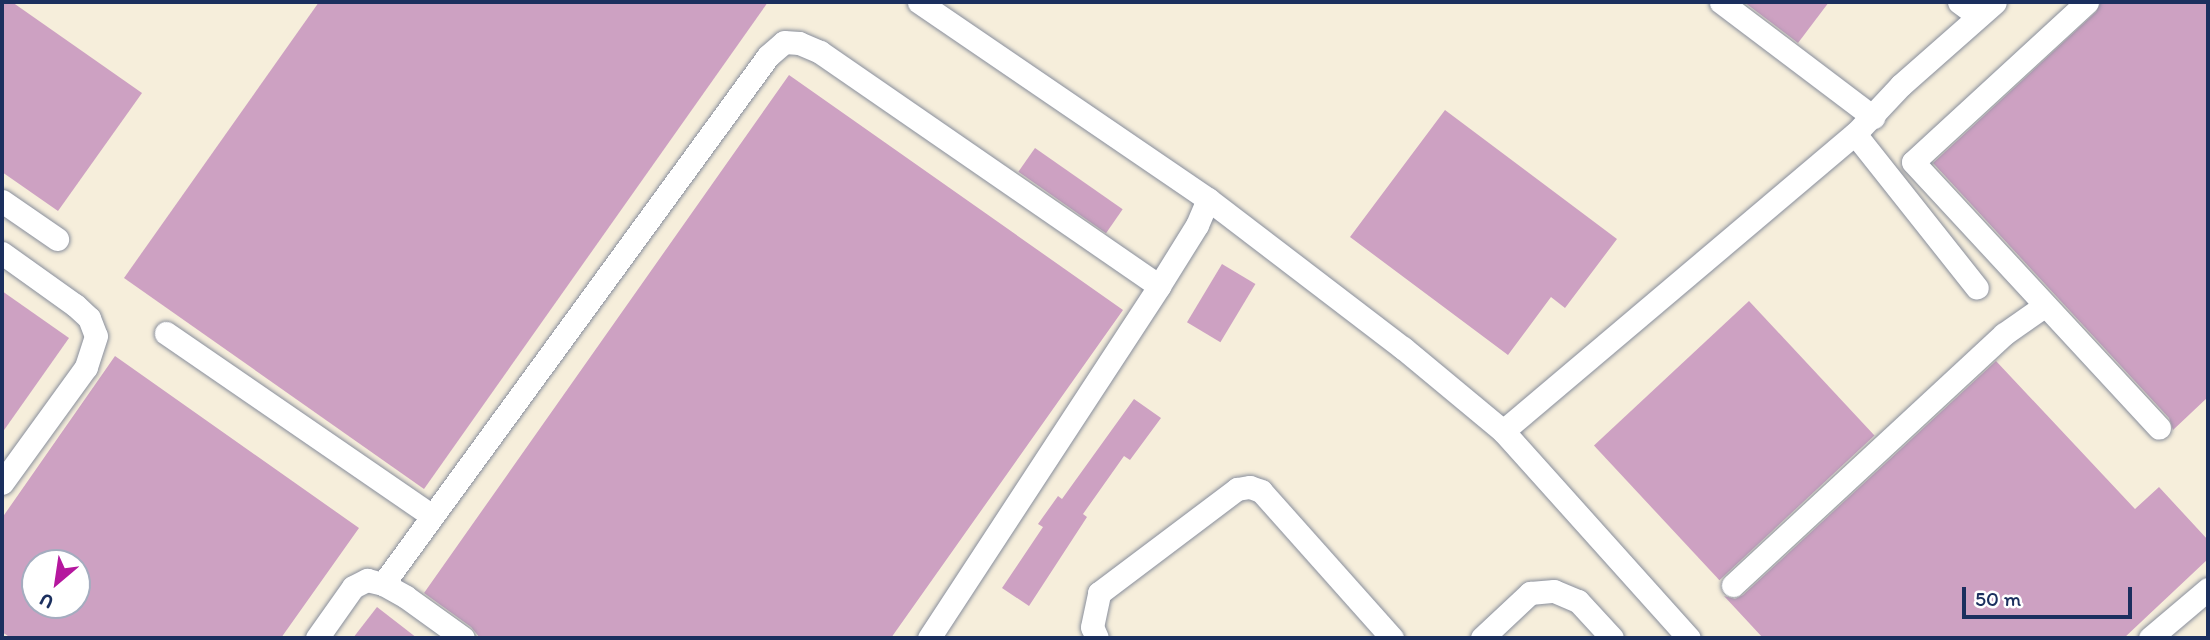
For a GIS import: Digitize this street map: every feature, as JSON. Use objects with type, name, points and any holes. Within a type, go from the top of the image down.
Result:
[{"type":"street","points":[[919,2],[1208,199],[1403,348],[1503,431],[1689,638]]},
{"type":"street","points":[[1721,2],[1873,117]]},
{"type":"street","points":[[1959,2],[1986,9]]},
{"type":"street","points":[[2087,2],[1913,162],[2159,428]]},
{"type":"street","points":[[1503,431],[1855,134],[1901,85],[1986,9]]},
{"type":"street","points":[[383,584],[768,56],[784,42],[799,43],[820,52],[1159,286]]},
{"type":"street","points":[[1855,134],[1977,288]]},
{"type":"street","points":[[929,638],[1159,286],[1197,225],[1208,199]]},
{"type":"street","points":[[2,201],[57,239]]},
{"type":"street","points":[[2,253],[75,305],[89,318],[96,336],[86,367],[2,483]]},
{"type":"street","points":[[1733,585],[2004,334],[2044,306]]},
{"type":"street","points":[[166,333],[432,516]]},
{"type":"street","points":[[1097,638],[1092,627],[1099,593],[1237,489],[1250,487],[1261,491],[1392,638]]},
{"type":"street","points":[[317,638],[353,587],[367,580],[383,584],[463,638]]},
{"type":"street","points":[[2150,638],[2208,589]]},
{"type":"street","points":[[1482,638],[1530,593],[1554,591],[1578,601],[1612,638]]},
{"type":"building","points":[[2,2],[12,2],[142,93],[58,211],[2,172]]},
{"type":"building","points":[[319,2],[768,2],[424,489],[124,278]]},
{"type":"building","points":[[1744,2],[1829,2],[1798,43]]},
{"type":"building","points":[[2101,2],[2208,2],[2208,397],[2173,430],[2169,418],[1933,163],[2096,12]]},
{"type":"building","points":[[789,75],[1123,310],[891,638],[480,638],[471,627],[424,593]]},
{"type":"building","points":[[1445,110],[1617,239],[1565,308],[1551,297],[1508,355],[1350,237]]},
{"type":"building","points":[[1035,148],[1123,209],[1106,233],[1018,172]]},
{"type":"building","points":[[1222,264],[1255,284],[1220,342],[1187,322]]},
{"type":"building","points":[[2,291],[69,338],[2,433]]},
{"type":"building","points":[[1749,301],[1874,436],[1719,580],[1594,446]]},
{"type":"building","points":[[115,356],[359,528],[281,638],[11,638],[2,632],[2,518]]},
{"type":"building","points":[[1996,361],[2135,509],[2159,487],[2208,540],[2208,559],[2124,638],[1763,638],[1724,596],[1735,599],[1743,595]]},
{"type":"building","points":[[1134,399],[1161,418],[1130,460],[1124,456],[1083,514],[1087,517],[1029,606],[1002,588],[1043,527],[1038,524],[1058,496],[1062,499]]},
{"type":"building","points":[[377,607],[417,638],[353,638]]}]
